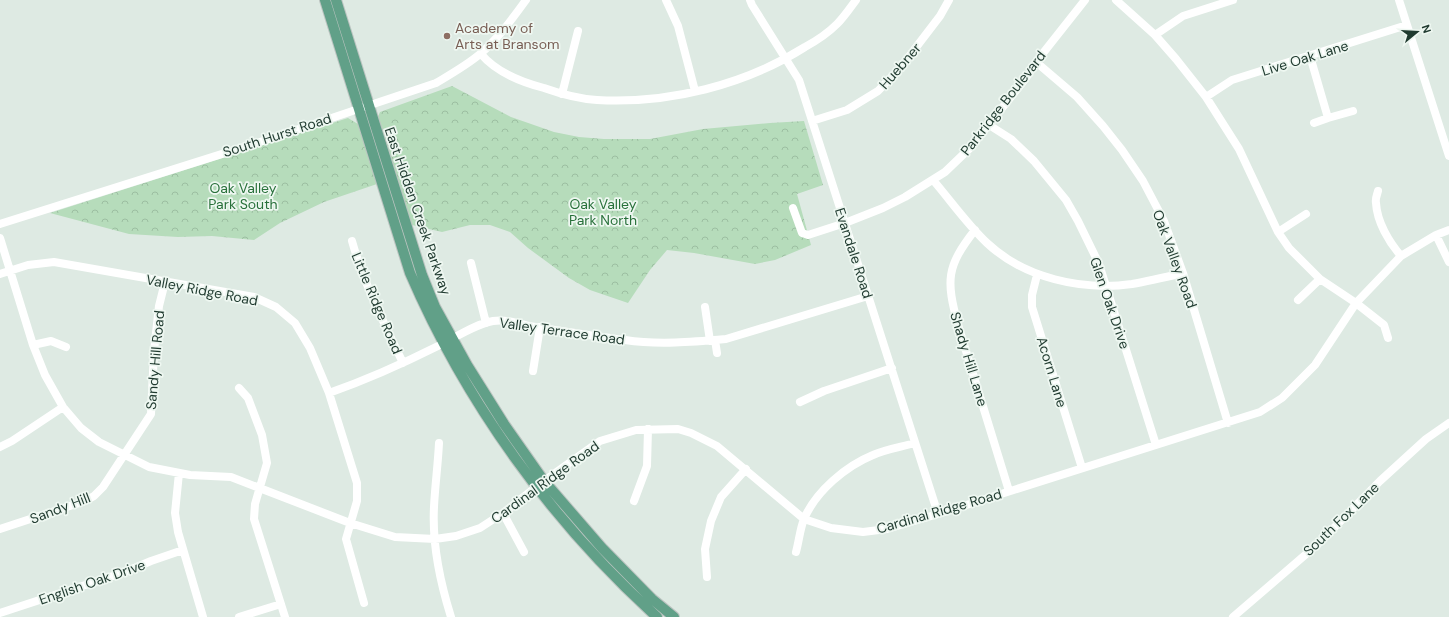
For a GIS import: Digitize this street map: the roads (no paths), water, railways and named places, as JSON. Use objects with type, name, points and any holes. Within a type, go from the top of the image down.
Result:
[{"type":"main road","name":"East Hidden Creek Parkway","points":[[325,0],[363,106]]},
{"type":"main road","name":"East Hidden Creek Parkway","points":[[336,0],[363,106],[410,273],[424,305],[449,341],[491,424],[540,483],[652,599],[674,617]]},
{"type":"main road","name":"East Hidden Creek Parkway","points":[[540,483],[541,494],[574,533],[636,598],[657,617]]},
{"type":"street","name":"South Hurst Road","points":[[0,224],[263,141],[363,106],[436,83],[462,68],[481,54],[513,18],[526,0]]},
{"type":"street","points":[[666,0],[678,26],[695,91]]},
{"type":"street","name":"Evandale Road","points":[[750,0],[799,80],[938,514]]},
{"type":"street","points":[[481,54],[494,67],[531,84],[562,94],[595,100],[632,100],[666,97],[747,77],[787,59],[816,41],[837,24],[856,0]]},
{"type":"street","name":"Huebner","points":[[812,121],[848,110],[878,91],[901,67],[940,16],[949,0]]},
{"type":"street","name":"Parkridge Boulevard","points":[[793,208],[802,233],[808,235],[845,223],[883,208],[905,197],[945,172],[970,148],[1026,78],[1036,62],[1085,0]]},
{"type":"street","points":[[1116,0],[1155,35],[1176,58],[1206,98],[1239,149],[1278,232],[1289,248],[1320,279],[1356,303],[1384,325],[1388,338]]},
{"type":"street","points":[[1155,35],[1183,16],[1233,0]]},
{"type":"street","points":[[1399,0],[1449,156]]},
{"type":"street","name":"Live Oak Lane","points":[[1206,98],[1232,80],[1407,25]]},
{"type":"street","points":[[562,94],[578,31]]},
{"type":"street","points":[[1310,56],[1328,118]]},
{"type":"street","name":"Oak Valley Road","points":[[1036,62],[1077,97],[1122,150],[1143,181],[1164,221],[1183,273],[1228,423]]},
{"type":"street","points":[[1314,123],[1353,111]]},
{"type":"street","name":"Glen Oak Drive","points":[[988,125],[1011,139],[1034,161],[1066,200],[1099,264],[1156,446]]},
{"type":"street","points":[[933,180],[987,243],[1002,255],[1037,275],[1076,284],[1106,285],[1131,284],[1183,273]]},
{"type":"street","points":[[1378,191],[1375,202],[1381,222],[1390,243],[1401,256]]},
{"type":"street","points":[[1278,232],[1306,214]]},
{"type":"street","name":"Shady Hill Lane","points":[[975,230],[962,246],[953,263],[950,280],[951,298],[1009,491]]},
{"type":"street","name":"Cardinal Ridge Road","points":[[0,238],[33,345],[46,375],[63,407],[81,428],[99,442],[149,468],[190,475],[231,477],[350,523],[395,537],[435,539],[456,536],[480,528],[503,513],[540,483],[600,441],[636,430],[678,428],[717,446],[804,519],[831,528],[863,532],[887,529],[938,514],[1260,412],[1282,398],[1315,365],[1356,303],[1401,256],[1436,235],[1449,230]]},
{"type":"street","points":[[1436,235],[1449,262]]},
{"type":"street","name":"Little Ridge Road","points":[[352,242],[359,265],[379,313],[403,363]]},
{"type":"street","name":"Valley Ridge Road","points":[[0,274],[28,265],[54,262],[254,297],[276,307],[295,323],[310,348],[329,393],[357,483],[357,501],[346,539],[364,603]]},
{"type":"street","points":[[471,263],[486,323]]},
{"type":"street","name":"Acorn Lane","points":[[1037,275],[1032,294],[1032,307],[1082,468]]},
{"type":"street","points":[[1298,300],[1320,279]]},
{"type":"street","name":"Sandy Hill Road","points":[[124,455],[151,414],[154,350],[164,282]]},
{"type":"street","name":"Valley Terrace Road","points":[[329,393],[403,363],[477,326],[493,321],[508,321],[627,340],[678,343],[726,339],[868,296]]},
{"type":"street","points":[[705,307],[713,340],[718,353]]},
{"type":"street","points":[[533,371],[540,327]]},
{"type":"street","points":[[33,345],[51,341],[66,347]]},
{"type":"street","points":[[800,402],[824,390],[892,368]]},
{"type":"street","points":[[238,388],[248,398],[262,435],[267,463],[255,504],[254,519],[285,617]]},
{"type":"street","points":[[0,447],[12,441],[63,407]]},
{"type":"street","name":"South Fox Lane","points":[[1233,617],[1319,543],[1380,481],[1426,439],[1449,423]]},
{"type":"street","points":[[634,501],[647,466],[648,430]]},
{"type":"street","points":[[440,443],[434,508],[435,539],[445,600],[451,617]]},
{"type":"street","points":[[796,552],[804,519],[821,493],[833,480],[847,469],[875,454],[915,443]]},
{"type":"street","name":"Sandy Hill","points":[[0,529],[85,502],[103,487],[124,455]]},
{"type":"street","points":[[707,577],[705,549],[711,521],[722,497],[746,469]]},
{"type":"street","points":[[179,473],[175,513],[178,532],[203,617]]},
{"type":"street","points":[[503,513],[524,552]]},
{"type":"street","name":"English Oak Drive","points":[[0,613],[125,572],[183,550]]},
{"type":"street","points":[[239,617],[281,604]]},
{"type":"place","name":"Academy of Arts at Bransom","points":[[447,36]]},
{"type":"park label","name":"Oak Valley Park South","points":[[243,196]]},
{"type":"park label","name":"Oak Valley Park North","points":[[603,212]]}]
